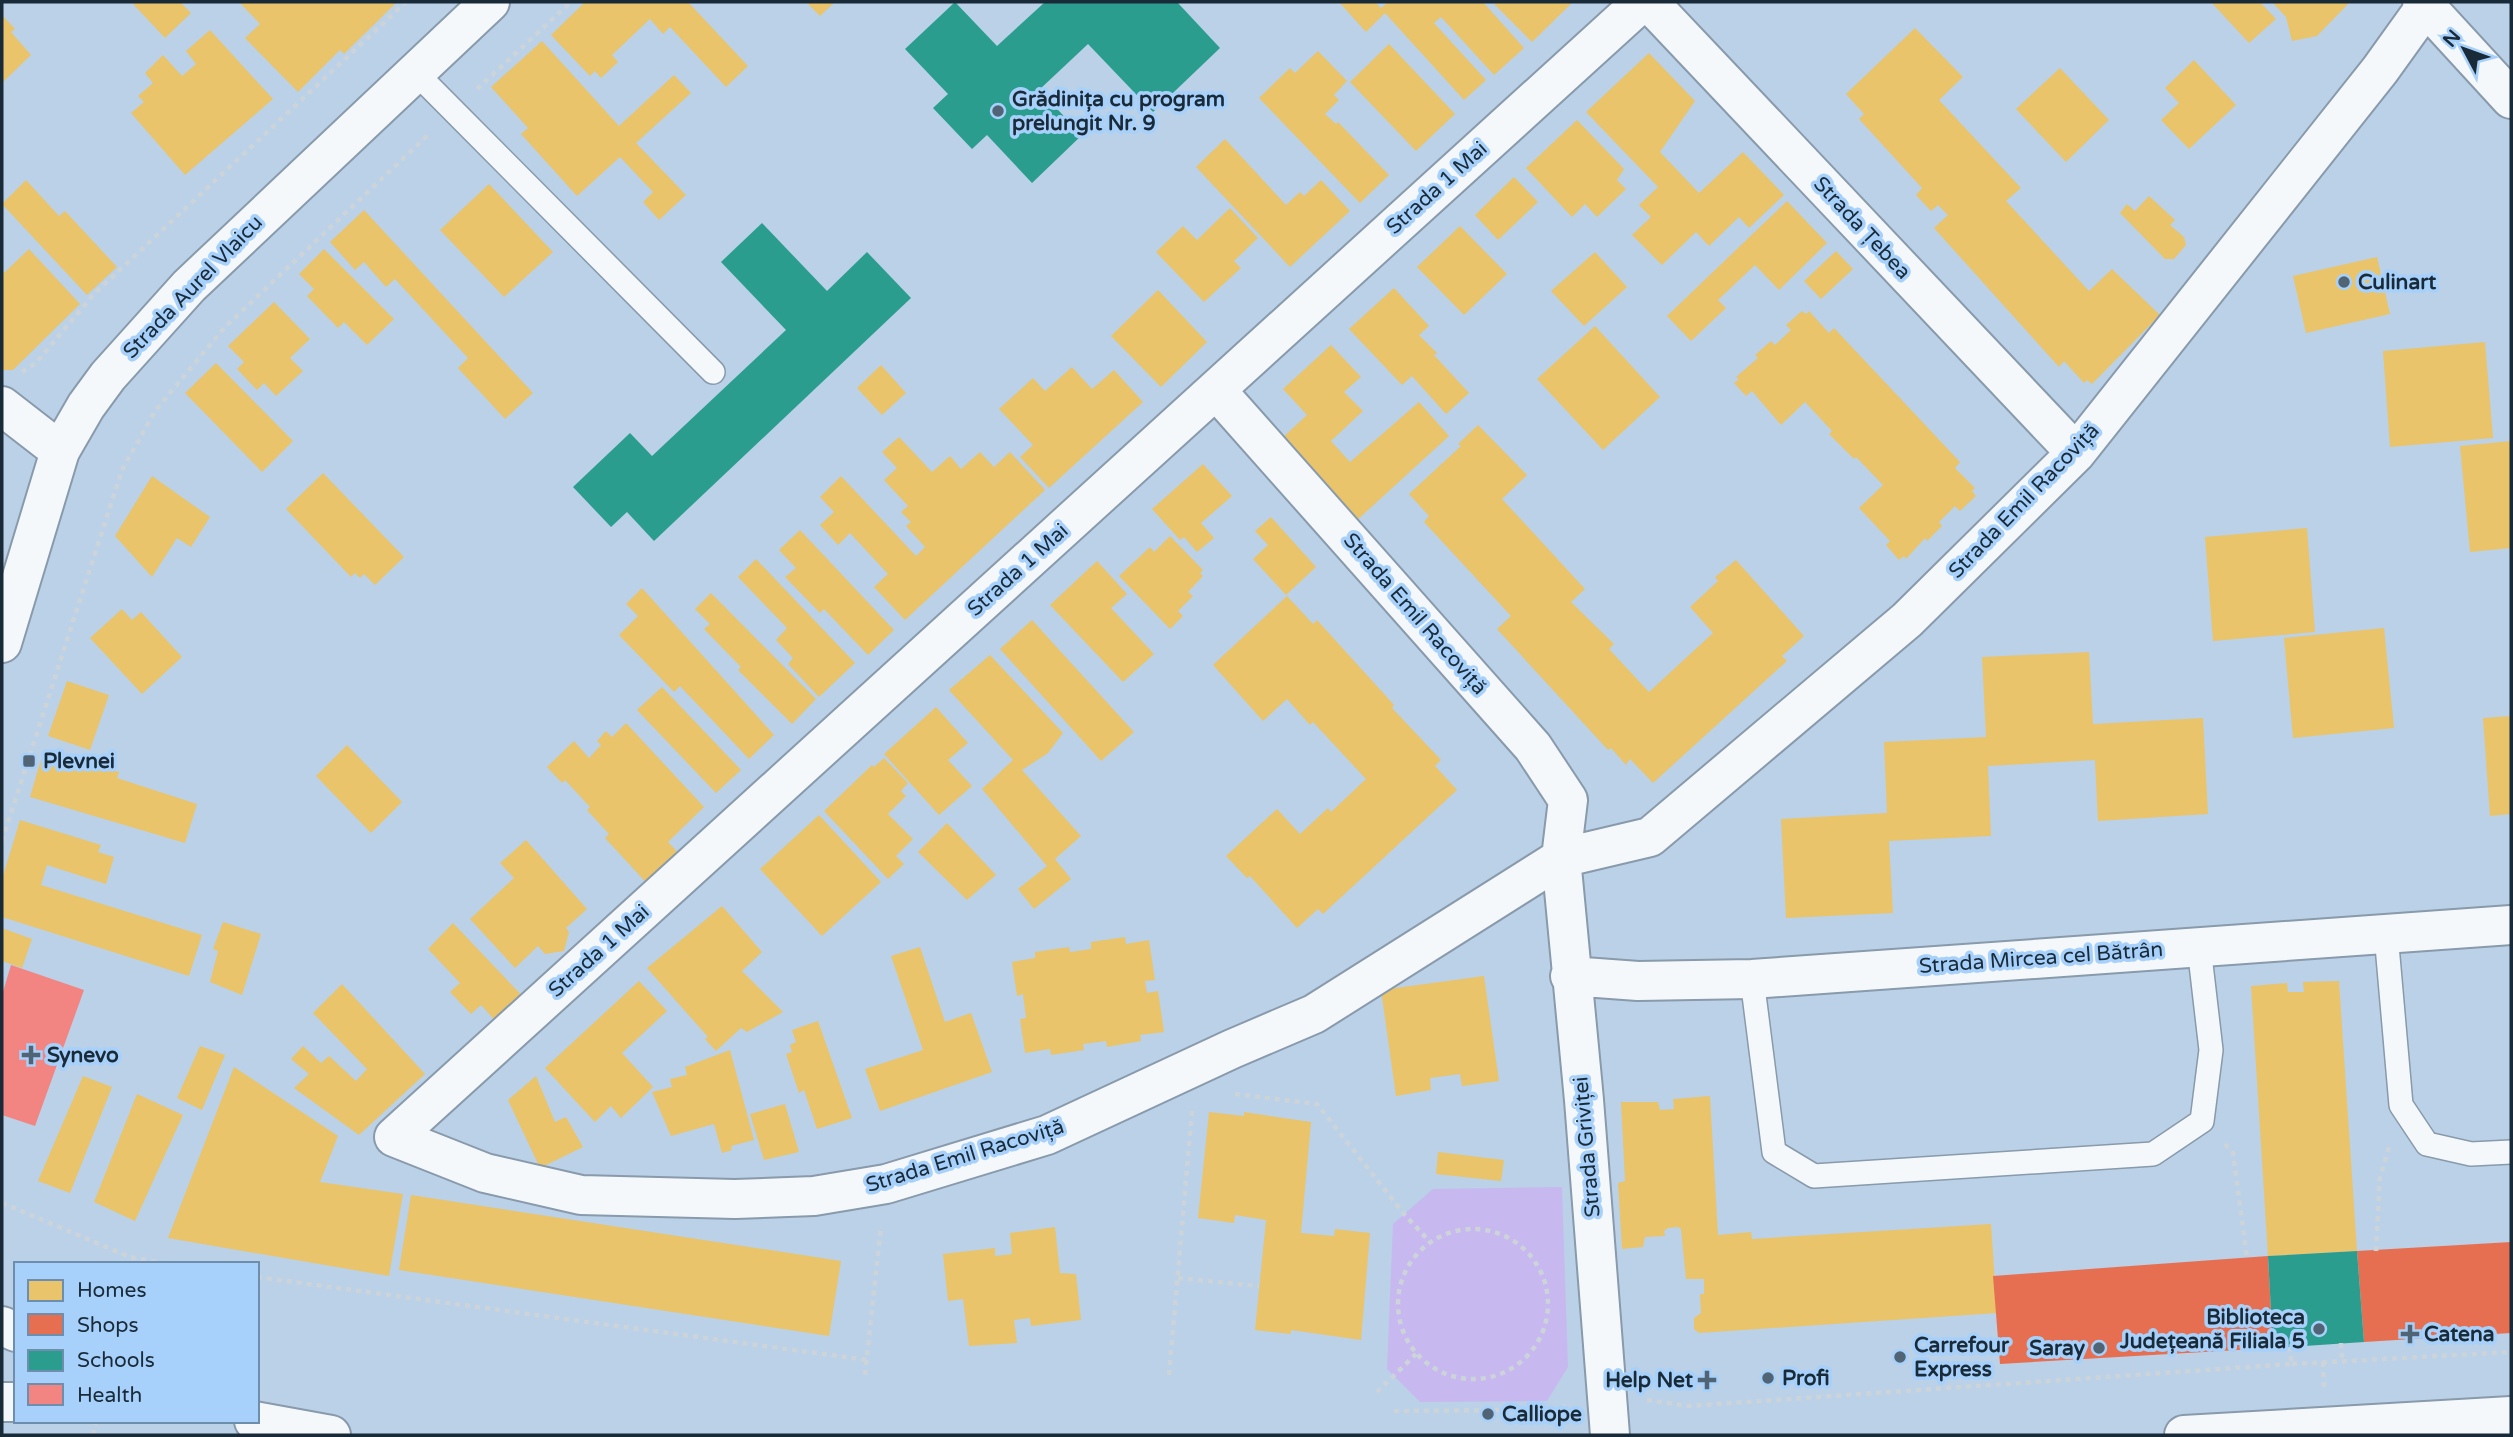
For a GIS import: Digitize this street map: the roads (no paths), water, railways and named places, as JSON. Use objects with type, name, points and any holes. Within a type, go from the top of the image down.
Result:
[{"type":"street","name":"Strada Aurel Vlaicu","points":[[2,643],[60,451],[86,406],[108,376],[188,285],[491,2]]},
{"type":"street","name":"Strada 1 Mai","points":[[394,1137],[1642,2]]},
{"type":"street","name":"Strada Țebea","points":[[1649,2],[2076,453]]},
{"type":"street","name":"Strada Emil Racoviță","points":[[394,1137],[485,1173],[581,1195],[735,1199],[814,1196],[886,1184],[1047,1135],[1314,1014],[1560,858],[1650,837],[1907,620],[2076,453],[2371,81],[2424,4]]},
{"type":"street","points":[[2424,4],[2511,99]]},
{"type":"street","name":"Strada Emil Racoviță","points":[[1216,390],[1533,747],[1568,800],[1560,858]]},
{"type":"street","points":[[8,392],[60,451]]},
{"type":"street","name":"Strada Griviței","points":[[1560,858],[1584,1100],[1610,1435]]},
{"type":"street","name":"Strada Mircea cel Bătrân","points":[[1570,976],[1638,981],[1752,979],[2511,925]]},
{"type":"street","points":[[2184,1435],[2511,1416]]},
{"type":"street","points":[[259,1422],[331,1435]]},
{"type":"lane","points":[[415,72],[713,372]]},
{"type":"lane","points":[[2386,934],[2400,1105],[2427,1144],[2471,1154],[2511,1152]]},
{"type":"lane","points":[[1752,979],[1774,1152],[1814,1176],[2153,1154],[2202,1121],[2211,1049],[2199,947]]},
{"type":"place","name":"Grădinița cu program prelungit Nr. 9","points":[[998,111]]},
{"type":"place","name":"Culinart","points":[[2344,282]]},
{"type":"place","name":"Plevnei","points":[[29,761]]},
{"type":"place","name":"Synevo","points":[[31,1055]]},
{"type":"place","name":"Biblioteca Județeană Filiala 5","points":[[2319,1329]]},
{"type":"place","name":"Catena","points":[[2410,1334]]},
{"type":"place","name":"Saray","points":[[2099,1348]]},
{"type":"place","name":"Carrefour Express","points":[[1900,1357]]},
{"type":"place","name":"Profi","points":[[1768,1378]]},
{"type":"place","name":"Help Net","points":[[1707,1380]]},
{"type":"place","name":"Calliope","points":[[1488,1414]]}]
